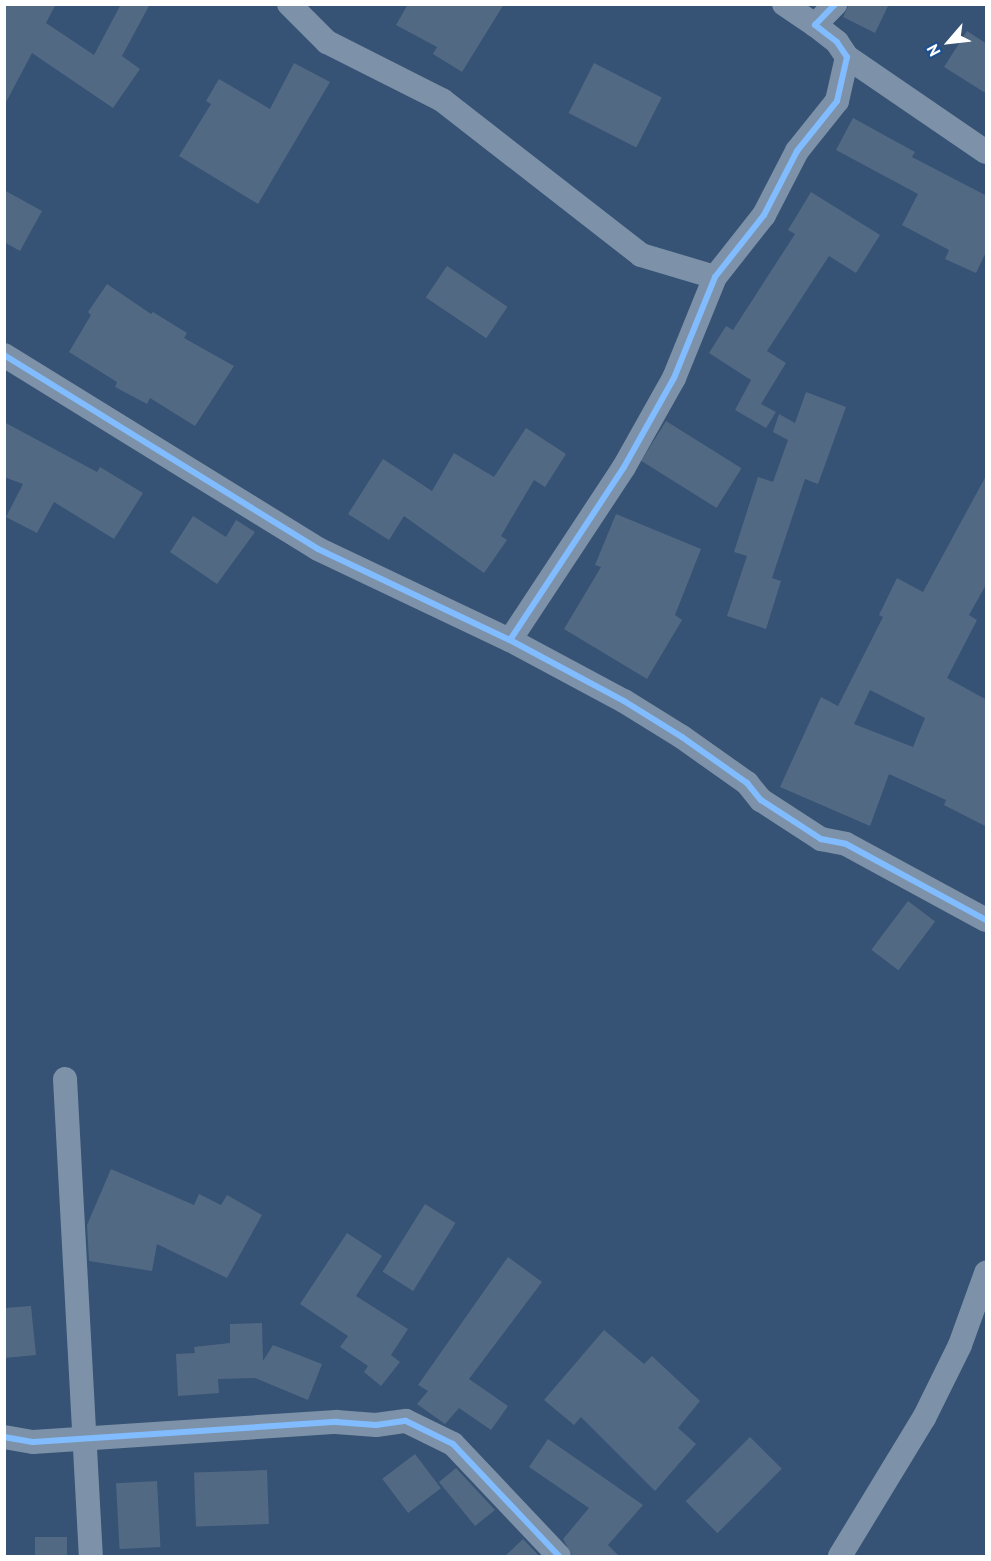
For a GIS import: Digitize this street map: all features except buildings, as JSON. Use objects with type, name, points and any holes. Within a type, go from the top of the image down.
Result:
[{"type":"street","points":[[289,4],[327,42],[441,100],[641,255],[715,277]]},
{"type":"street","points":[[784,4],[837,42],[847,57],[987,152]]},
{"type":"street","points":[[815,25],[835,4]]},
{"type":"street","points":[[510,640],[624,467],[674,378],[715,277],[764,215],[797,151],[837,101],[847,57]]},
{"type":"street","points":[[4,355],[318,549],[510,640],[624,701],[682,737],[747,783],[761,800],[811,834],[846,844],[987,920]]},
{"type":"street","points":[[65,1079],[91,1557]]},
{"type":"street","points":[[840,1557],[924,1418],[960,1345],[987,1273]]},
{"type":"street","points":[[4,1437],[33,1442],[336,1422],[376,1425],[406,1421],[453,1444],[559,1557]]},
{"type":"cycle path","points":[[510,640],[624,467],[674,378],[715,277],[764,215],[797,151],[837,101],[847,57],[837,42],[815,25],[835,4]]},
{"type":"cycle path","points":[[4,355],[318,549],[510,640],[624,701],[682,737],[747,783],[761,800],[821,839],[846,844],[986,920]]},
{"type":"cycle path","points":[[4,1437],[33,1442],[336,1422],[376,1425],[406,1421],[453,1444],[559,1556]]}]
